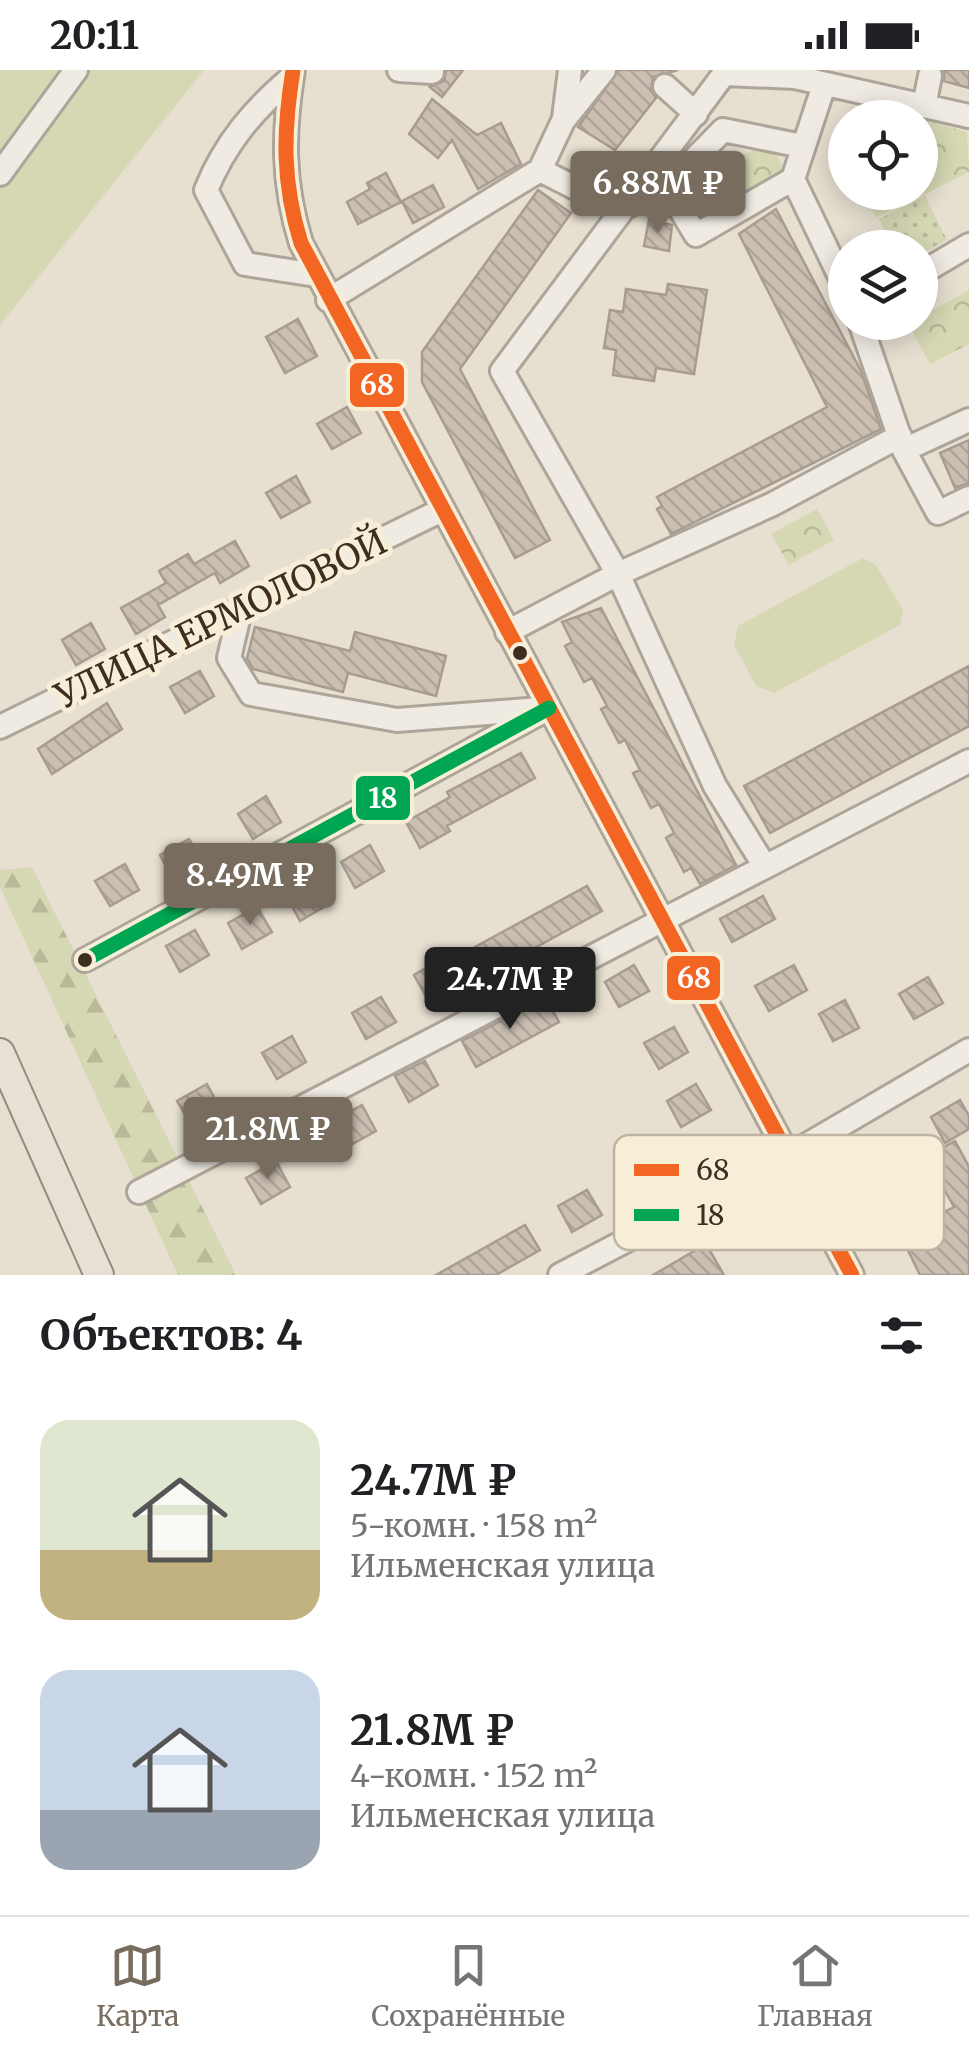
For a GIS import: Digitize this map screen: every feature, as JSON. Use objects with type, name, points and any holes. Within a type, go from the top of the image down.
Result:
[{"type":"main road","points":[[0,1054],[99,1275]]},
{"type":"street","points":[[0,174],[76,70]]},
{"type":"street","points":[[398,70],[432,72]]},
{"type":"street","points":[[563,121],[570,70]]},
{"type":"street","points":[[328,300],[540,170],[563,121],[604,70]]},
{"type":"street","points":[[764,865],[715,786],[618,574],[502,371],[619,210],[696,114],[723,72],[796,73],[824,85],[859,80],[909,100]]},
{"type":"street","points":[[293,73],[283,149],[285,184],[301,243],[316,276],[777,1135]]},
{"type":"street","points":[[293,73],[228,145],[206,190],[245,264],[316,276]]},
{"type":"street","points":[[925,100],[930,76]]},
{"type":"street","points":[[824,85],[793,180],[828,252]]},
{"type":"street","points":[[666,86],[696,114]]},
{"type":"street","points":[[938,109],[969,116]]},
{"type":"street","points":[[619,210],[667,187],[723,130],[802,146]]},
{"type":"street","points":[[540,170],[619,210]]},
{"type":"street","points":[[667,187],[696,235],[793,180]]},
{"type":"street","points":[[938,264],[969,246]]},
{"type":"street","points":[[866,340],[902,443],[938,513],[969,498]]},
{"type":"street","points":[[507,632],[618,574],[688,546],[902,443],[969,420]]},
{"type":"street","name":"УЛИЦА ЕРМОЛОВОЙ","points":[[0,727],[442,510]]},
{"type":"street","points":[[240,611],[229,658],[251,694],[397,720],[548,708]]},
{"type":"street","points":[[85,960],[548,708]]},
{"type":"street","points":[[138,1192],[969,761]]},
{"type":"street","points":[[824,1135],[969,1050]]},
{"type":"street","points":[[560,1275],[614,1247]]},
{"type":"street","points":[[839,1250],[852,1275]]},
{"type":"green space","points":[[0,70],[204,70],[0,325]]},
{"type":"green space","points":[[938,124],[967,132],[969,172],[938,187]]},
{"type":"green space","points":[[771,141],[788,178],[709,222],[702,212],[691,219],[672,190]]},
{"type":"green space","points":[[872,210],[892,210],[876,218]]},
{"type":"green space","points":[[897,210],[932,210],[947,240],[938,245],[938,230],[884,230],[879,219]]},
{"type":"green space","points":[[969,290],[969,344],[930,364],[917,340],[938,340],[938,307]]},
{"type":"green space","points":[[817,509],[834,540],[789,565],[771,534]]},
{"type":"green space","points":[[863,558],[876,565],[903,610],[900,625],[774,693],[756,686],[734,645],[738,626]]},
{"type":"green space","points":[[32,867],[236,1275],[178,1275],[0,887],[0,870]]},
{"type":"building","points":[[446,70],[463,70],[442,97],[430,87],[444,81]]},
{"type":"building","points":[[619,70],[678,70],[653,77],[651,90],[656,98],[615,150],[578,127]]},
{"type":"building","points":[[944,70],[969,70],[969,88],[944,81]]},
{"type":"building","points":[[432,99],[477,135],[501,123],[521,164],[478,189],[452,140],[438,158],[409,134]]},
{"type":"building","points":[[386,173],[401,202],[358,224],[347,202],[370,189],[367,183]]},
{"type":"building","points":[[433,185],[444,207],[413,223],[402,201]]},
{"type":"building","points":[[538,190],[571,213],[460,369],[550,540],[515,558],[422,382],[422,352]]},
{"type":"building","points":[[776,209],[828,308],[828,340],[845,340],[861,371],[881,429],[671,534],[657,509],[662,506],[657,497],[827,407],[739,234]]},
{"type":"building","points":[[649,220],[672,225],[669,251],[644,246]]},
{"type":"building","points":[[668,284],[707,290],[694,374],[656,368],[654,381],[613,375],[616,350],[604,348],[610,310],[623,312],[626,289],[666,295]]},
{"type":"building","points":[[298,319],[317,356],[285,373],[266,337]]},
{"type":"building","points":[[347,407],[361,433],[332,449],[317,424]]},
{"type":"building","points":[[969,440],[969,483],[955,488],[940,453]]},
{"type":"building","points":[[296,476],[310,502],[281,518],[266,493]]},
{"type":"building","points":[[235,541],[249,566],[220,583],[215,573],[158,605],[165,617],[136,634],[121,608],[166,583],[159,571],[188,554],[194,564]]},
{"type":"building","points":[[601,608],[736,865],[700,884],[691,868],[684,872],[666,838],[674,833],[659,804],[651,808],[633,773],[640,770],[625,740],[619,743],[601,709],[607,706],[592,678],[584,682],[565,646],[572,642],[562,622]]},
{"type":"building","points":[[91,623],[105,649],[76,665],[62,640]]},
{"type":"building","points":[[255,627],[350,651],[355,632],[446,656],[436,696],[348,673],[343,692],[253,669],[247,658]]},
{"type":"building","points":[[969,666],[969,726],[770,833],[744,786]]},
{"type":"building","points":[[200,671],[214,696],[185,713],[170,687]]},
{"type":"building","points":[[107,703],[122,729],[52,774],[38,749]]},
{"type":"building","points":[[521,753],[535,778],[447,826],[450,831],[420,848],[406,822],[450,797],[447,792]]},
{"type":"building","points":[[266,796],[281,822],[253,839],[238,814]]},
{"type":"building","points":[[189,839],[204,864],[174,881],[160,855]]},
{"type":"building","points":[[370,845],[384,871],[355,888],[341,862]]},
{"type":"building","points":[[125,864],[139,890],[110,906],[95,881]]},
{"type":"building","points":[[315,878],[329,904],[300,921],[286,895]]},
{"type":"building","points":[[587,886],[602,911],[489,973],[475,947]]},
{"type":"building","points":[[763,896],[775,919],[732,942],[720,919]]},
{"type":"building","points":[[257,907],[272,932],[242,949],[228,923]]},
{"type":"building","points":[[195,930],[209,955],[180,972],[166,946]]},
{"type":"building","points":[[443,958],[457,984],[428,1000],[414,975]]},
{"type":"building","points":[[634,965],[649,991],[619,1007],[605,982]]},
{"type":"building","points":[[794,965],[807,990],[769,1011],[755,986]]},
{"type":"building","points":[[928,977],[943,1003],[914,1019],[899,994]]},
{"type":"building","points":[[381,997],[396,1022],[366,1039],[352,1013]]},
{"type":"building","points":[[546,998],[559,1022],[476,1067],[462,1041]]},
{"type":"building","points":[[845,1000],[859,1028],[833,1041],[819,1014]]},
{"type":"building","points":[[674,1027],[688,1052],[659,1069],[644,1043]]},
{"type":"building","points":[[292,1036],[306,1062],[277,1079],[262,1053]]},
{"type":"building","points":[[425,1061],[438,1085],[409,1102],[395,1076]]},
{"type":"building","points":[[207,1084],[221,1110],[192,1126],[177,1101]]},
{"type":"building","points":[[696,1084],[711,1110],[681,1127],[667,1101]]},
{"type":"building","points":[[960,1100],[969,1116],[969,1129],[945,1143],[931,1117]]},
{"type":"building","points":[[362,1105],[376,1131],[347,1147],[332,1122]]},
{"type":"building","points":[[955,1141],[969,1167],[969,1275],[920,1275],[908,1250],[944,1250],[944,1212],[954,1207],[944,1189],[944,1147]]},
{"type":"building","points":[[276,1161],[290,1187],[261,1204],[246,1178]]},
{"type":"building","points":[[587,1190],[602,1215],[572,1232],[558,1206]]},
{"type":"building","points":[[525,1225],[540,1250],[496,1275],[436,1275]]},
{"type":"building","points":[[696,1250],[709,1250],[724,1275],[653,1275]]},
{"type":"transit line","name":"68","points":[[293,70],[286,157],[290,199],[301,243],[777,1135]]},
{"type":"transit line","name":"18","points":[[85,960],[549,708]]},
{"type":"transit line","name":"68","points":[[839,1250],[852,1275]]}]
